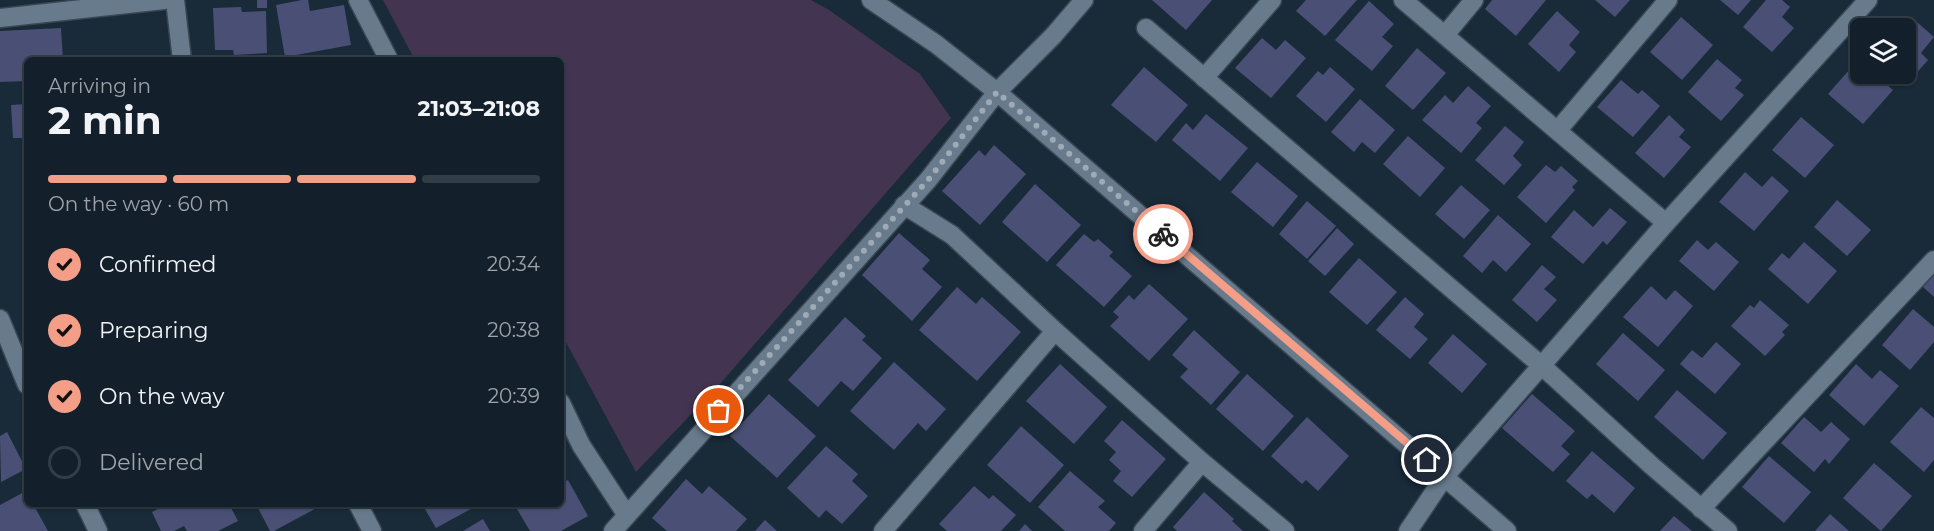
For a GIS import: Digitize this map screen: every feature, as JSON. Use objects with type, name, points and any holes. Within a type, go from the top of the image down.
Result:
[{"type":"street","points":[[0,18],[164,0]]},
{"type":"street","points":[[175,0],[182,57]]},
{"type":"street","points":[[358,0],[387,57]]},
{"type":"street","points":[[871,0],[936,44],[997,92],[1507,531]]},
{"type":"street","points":[[613,531],[928,180],[997,92],[1053,36],[1084,0]]},
{"type":"street","points":[[1204,78],[1272,0]]},
{"type":"street","points":[[1403,0],[1666,223]]},
{"type":"street","points":[[1445,35],[1474,0]]},
{"type":"street","points":[[1558,130],[1668,0]]},
{"type":"street","points":[[1408,531],[1445,476],[1666,223],[1868,0]]},
{"type":"street","points":[[1146,28],[1542,366],[1728,531]]},
{"type":"street","points":[[904,205],[952,235],[1055,331],[1202,462],[1286,531]]},
{"type":"street","points":[[1701,509],[1934,260]]},
{"type":"street","points":[[0,319],[24,378]]},
{"type":"street","points":[[883,531],[1055,331]]},
{"type":"street","points":[[564,409],[581,445],[626,514]]},
{"type":"street","points":[[1143,531],[1202,462]]},
{"type":"street","points":[[86,507],[98,531]]},
{"type":"street","points":[[360,507],[372,531]]},
{"type":"shaded area","points":[[383,0],[811,0],[829,10],[920,74],[951,118],[720,384],[636,472],[564,339],[564,57],[413,57]]},
{"type":"building","points":[[257,0],[267,0],[267,8],[257,8]]},
{"type":"building","points":[[308,0],[310,11],[344,5],[351,45],[285,57],[276,5]]},
{"type":"building","points":[[1152,0],[1212,0],[1186,30]]},
{"type":"building","points":[[1306,0],[1357,0],[1325,36],[1296,11]]},
{"type":"building","points":[[1492,0],[1546,0],[1516,36],[1485,9]]},
{"type":"building","points":[[1595,0],[1630,0],[1615,17]]},
{"type":"building","points":[[1720,0],[1751,0],[1738,15]]},
{"type":"building","points":[[1766,0],[1782,0],[1790,7],[1782,17],[1794,28],[1772,52],[1743,27]]},
{"type":"building","points":[[1369,1],[1394,24],[1382,37],[1393,46],[1372,71],[1335,40]]},
{"type":"building","points":[[241,7],[242,12],[266,11],[267,53],[234,55],[233,50],[215,50],[213,8]]},
{"type":"building","points":[[1557,11],[1580,32],[1569,45],[1576,52],[1559,72],[1528,44]]},
{"type":"building","points":[[1681,17],[1713,45],[1682,80],[1650,52]]},
{"type":"building","points":[[1916,21],[1934,37],[1921,53],[1928,60],[1916,74]]},
{"type":"building","points":[[61,28],[63,57],[24,57],[24,81],[0,82],[0,31]]},
{"type":"building","points":[[1262,38],[1276,50],[1285,40],[1306,58],[1271,98],[1235,68]]},
{"type":"building","points":[[1417,48],[1446,73],[1413,110],[1385,86]]},
{"type":"building","points":[[1717,59],[1742,80],[1735,88],[1744,95],[1721,121],[1688,92]]},
{"type":"building","points":[[1144,67],[1188,105],[1156,142],[1111,105]]},
{"type":"building","points":[[1330,67],[1355,89],[1326,122],[1296,96],[1318,71],[1323,75]]},
{"type":"building","points":[[1850,69],[1850,84],[1886,84],[1893,90],[1863,124],[1828,94]]},
{"type":"building","points":[[1621,80],[1638,94],[1642,90],[1660,106],[1633,137],[1597,107]]},
{"type":"building","points":[[1468,86],[1491,106],[1476,123],[1482,128],[1461,153],[1422,120],[1445,95],[1453,103]]},
{"type":"building","points":[[1360,99],[1395,130],[1375,153],[1362,142],[1354,152],[1331,132]]},
{"type":"building","points":[[24,104],[24,152],[22,138],[13,138],[11,105]]},
{"type":"building","points":[[1206,114],[1248,148],[1220,181],[1172,140],[1186,123],[1193,130]]},
{"type":"building","points":[[1669,115],[1685,130],[1679,137],[1691,147],[1664,178],[1635,153]]},
{"type":"building","points":[[1801,117],[1834,145],[1805,178],[1772,150]]},
{"type":"building","points":[[1505,126],[1524,142],[1513,156],[1522,165],[1504,185],[1475,160]]},
{"type":"building","points":[[1408,136],[1445,168],[1420,197],[1383,164]]},
{"type":"building","points":[[994,145],[1026,174],[980,225],[942,191],[979,150],[985,156]]},
{"type":"building","points":[[1257,162],[1298,196],[1273,227],[1231,192]]},
{"type":"building","points":[[1546,165],[1555,172],[1561,166],[1578,181],[1572,187],[1575,190],[1546,223],[1517,197]]},
{"type":"building","points":[[1745,172],[1762,187],[1772,176],[1789,191],[1754,231],[1719,202]]},
{"type":"building","points":[[1035,184],[1081,225],[1047,262],[1002,222]]},
{"type":"building","points":[[1461,185],[1490,210],[1464,239],[1435,214]]},
{"type":"building","points":[[1837,200],[1871,230],[1847,256],[1814,227]]},
{"type":"building","points":[[1307,201],[1336,226],[1307,259],[1279,234]]},
{"type":"building","points":[[1610,208],[1627,222],[1607,245],[1603,241],[1583,264],[1551,237],[1574,210],[1593,227]]},
{"type":"building","points":[[1498,215],[1531,244],[1506,272],[1493,260],[1482,273],[1463,256]]},
{"type":"building","points":[[1337,228],[1354,244],[1325,276],[1308,261]]},
{"type":"building","points":[[899,233],[930,260],[922,269],[942,287],[912,321],[862,275]]},
{"type":"building","points":[[1084,234],[1094,242],[1098,239],[1113,252],[1109,256],[1132,276],[1104,307],[1056,265]]},
{"type":"building","points":[[1697,240],[1708,250],[1716,242],[1739,262],[1714,291],[1679,261]]},
{"type":"building","points":[[1804,242],[1837,271],[1808,304],[1768,269],[1782,253],[1789,259]]},
{"type":"building","points":[[1359,258],[1397,292],[1367,325],[1329,292]]},
{"type":"building","points":[[1542,265],[1556,277],[1544,289],[1557,300],[1537,322],[1512,300]]},
{"type":"building","points":[[1934,275],[1934,297],[1923,287]]},
{"type":"building","points":[[1149,284],[1188,319],[1149,361],[1110,326],[1119,317],[1113,312],[1129,295],[1134,300]]},
{"type":"building","points":[[1651,286],[1666,300],[1675,290],[1693,306],[1658,347],[1623,317]]},
{"type":"building","points":[[957,287],[976,304],[982,297],[1021,332],[977,381],[919,330]]},
{"type":"building","points":[[1405,297],[1424,314],[1414,327],[1428,339],[1410,359],[1376,330]]},
{"type":"building","points":[[1760,300],[1789,325],[1782,332],[1785,335],[1765,356],[1731,326],[1750,305],[1754,308]]},
{"type":"building","points":[[1913,309],[1934,327],[1934,342],[1910,370],[1882,345]]},
{"type":"building","points":[[845,317],[866,336],[862,340],[882,358],[853,391],[841,381],[818,407],[788,380]]},
{"type":"building","points":[[1194,330],[1240,372],[1211,405],[1180,377],[1188,369],[1172,355]]},
{"type":"building","points":[[1623,333],[1665,370],[1638,401],[1596,364]]},
{"type":"building","points":[[1453,334],[1487,364],[1462,393],[1428,363]]},
{"type":"building","points":[[1716,342],[1741,364],[1715,394],[1680,364],[1692,350],[1702,358]]},
{"type":"building","points":[[894,362],[946,409],[926,431],[918,423],[894,450],[850,411]]},
{"type":"building","points":[[1060,364],[1107,407],[1074,444],[1026,401]]},
{"type":"building","points":[[1856,364],[1872,379],[1880,370],[1899,386],[1864,426],[1829,395]]},
{"type":"building","points":[[1247,374],[1294,416],[1263,451],[1216,409]]},
{"type":"building","points":[[1677,390],[1727,433],[1703,460],[1654,417]]},
{"type":"building","points":[[769,394],[816,436],[777,478],[730,436]]},
{"type":"building","points":[[1532,394],[1575,431],[1561,446],[1570,454],[1553,472],[1502,428]]},
{"type":"building","points":[[1921,407],[1934,418],[1934,460],[1924,472],[1890,442]]},
{"type":"building","points":[[1307,417],[1349,456],[1318,491],[1306,480],[1302,484],[1271,456]]},
{"type":"building","points":[[1804,417],[1821,432],[1831,422],[1850,439],[1829,464],[1825,459],[1814,472],[1781,443]]},
{"type":"building","points":[[1122,420],[1166,459],[1132,497],[1113,481],[1121,471],[1109,460],[1116,452],[1104,441]]},
{"type":"building","points":[[1021,426],[1064,465],[1030,503],[987,465]]},
{"type":"building","points":[[7,432],[24,465],[24,470],[1,482],[0,436]]},
{"type":"building","points":[[826,446],[858,474],[852,481],[868,496],[842,524],[826,510],[819,518],[787,488]]},
{"type":"building","points":[[1592,451],[1635,488],[1614,513],[1592,494],[1587,499],[1566,481]]},
{"type":"building","points":[[1769,456],[1811,492],[1784,523],[1742,487]]},
{"type":"building","points":[[1874,463],[1912,496],[1881,531],[1843,498]]},
{"type":"building","points":[[1070,471],[1105,501],[1098,507],[1116,523],[1109,531],[1065,531],[1038,507]]},
{"type":"building","points":[[686,479],[702,494],[709,486],[747,519],[736,531],[667,531],[652,518]]},
{"type":"building","points":[[568,480],[588,516],[561,531],[530,531],[517,509],[521,507],[564,507],[564,482]]},
{"type":"building","points":[[974,486],[989,499],[993,495],[1016,515],[1001,531],[947,531],[939,524]]},
{"type":"building","points":[[24,492],[24,507],[35,507],[48,531],[0,531],[0,505]]},
{"type":"building","points":[[1204,492],[1234,519],[1232,521],[1243,531],[1177,531],[1173,527]]},
{"type":"building","points":[[161,507],[231,507],[238,521],[218,531],[187,531],[184,526],[174,531],[161,531],[152,512]]},
{"type":"building","points":[[258,507],[318,507],[274,531],[270,531]]},
{"type":"building","points":[[424,507],[474,507],[436,528]]},
{"type":"building","points":[[1830,514],[1849,531],[1815,531]]},
{"type":"building","points":[[1674,516],[1692,531],[1660,531]]},
{"type":"building","points":[[483,519],[490,531],[463,531]]},
{"type":"building","points":[[765,520],[777,531],[755,531]]},
{"type":"building","points":[[1025,524],[1032,531],[1019,531]]},
{"type":"way so far","points":[[719,411],[928,180],[997,92],[1163,234]]},
{"type":"route","points":[[1163,234],[1427,460]]}]
